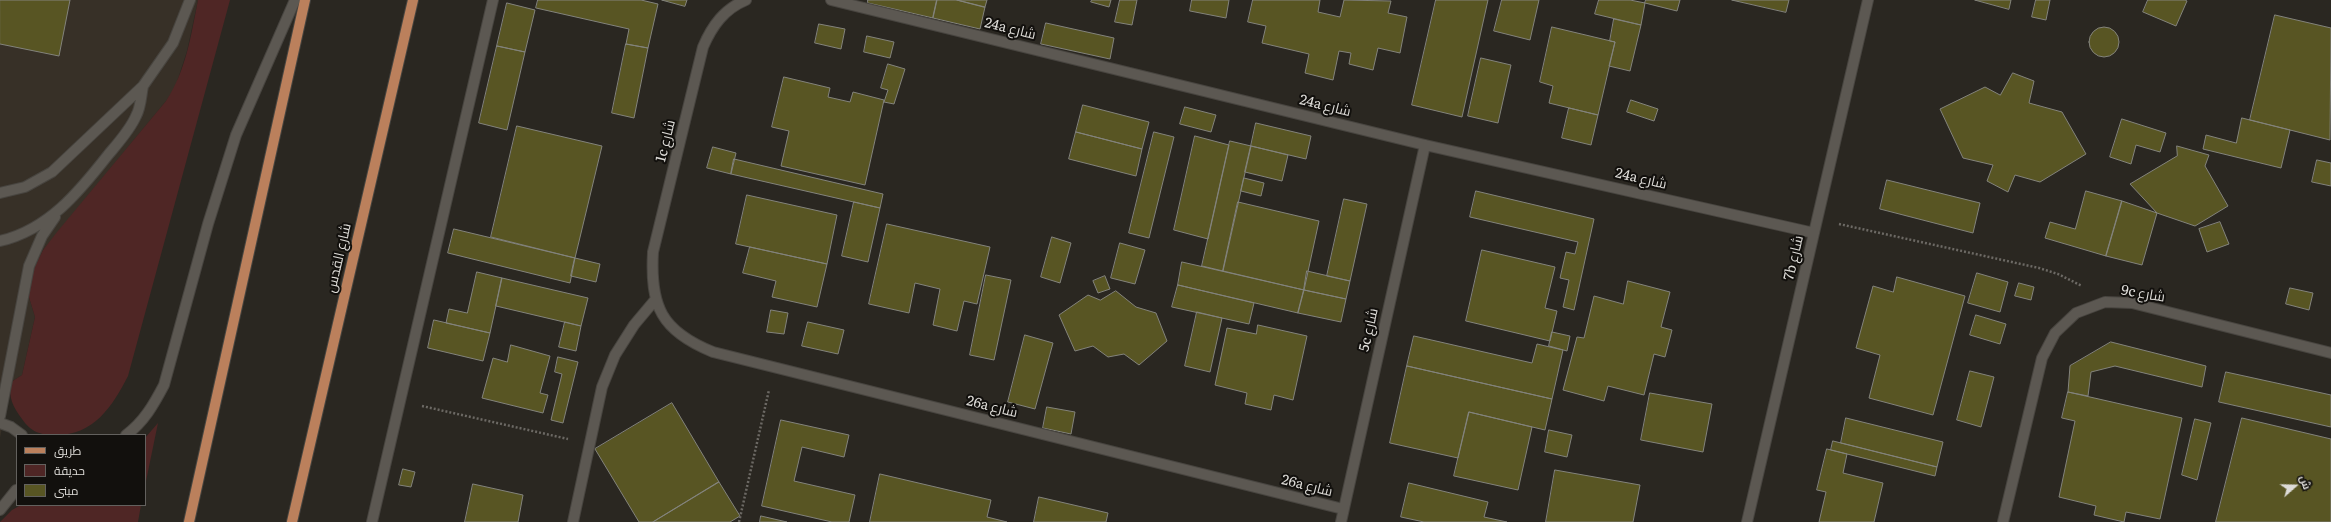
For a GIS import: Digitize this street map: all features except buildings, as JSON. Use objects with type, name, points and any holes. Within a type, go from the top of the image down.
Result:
[{"type":"main road","points":[[188,522],[305,0]]},
{"type":"main road","name":"شارع القدس","points":[[292,522],[413,0]]},
{"type":"street","points":[[0,193],[25,187],[52,172],[143,86],[173,43],[190,0]]},
{"type":"street","points":[[127,434],[134,429],[152,408],[164,385],[208,224],[236,135],[295,0]]},
{"type":"street","points":[[372,522],[493,0]]},
{"type":"street","name":"24a شارع","points":[[831,0],[1425,145],[1814,233]]},
{"type":"street","name":"7b شارع","points":[[1747,522],[1868,0]]},
{"type":"street","name":"1c شارع","points":[[655,300],[652,278],[653,252],[704,47],[711,30],[722,15],[743,1]]},
{"type":"street","points":[[0,416],[29,266],[42,236],[62,209],[80,190],[130,127],[137,115],[143,86]]},
{"type":"street","name":"5c شارع","points":[[1341,522],[1425,145]]},
{"type":"street","points":[[1,242],[44,222],[62,209]]},
{"type":"street","points":[[573,522],[602,387],[615,355],[634,324],[655,300]]},
{"type":"street","name":"26a شارع","points":[[655,300],[664,317],[676,332],[693,344],[713,352],[1343,509]]},
{"type":"street","name":"9c شارع","points":[[2004,522],[2042,358],[2055,333],[2076,313],[2105,302],[2132,303],[2331,353]]},
{"type":"street","points":[[0,423],[11,427],[21,434]]},
{"type":"street","points":[[0,497],[16,490]]},
{"type":"street","points":[[0,510],[16,491]]},
{"type":"path","points":[[1817,219],[2040,268],[2071,279],[2105,302]]},
{"type":"path","points":[[740,522],[774,367]]},
{"type":"path","points":[[400,401],[590,444]]},
{"type":"shaded area","points":[[0,0],[198,0],[187,51],[175,88],[166,101],[43,250],[28,294],[35,317],[22,375],[11,382],[0,438]]},
{"type":"green space","points":[[198,0],[230,0],[128,376],[108,408],[91,425],[69,434],[46,434],[36,432],[25,423],[19,415],[12,402],[10,392],[11,382],[22,375],[35,317],[28,294],[33,271],[43,250],[57,232],[166,101],[173,89],[183,65]]},
{"type":"green space","points":[[158,423],[146,481],[146,437]]},
{"type":"green space","points":[[19,506],[141,506],[138,522],[0,522],[12,510]]}]
